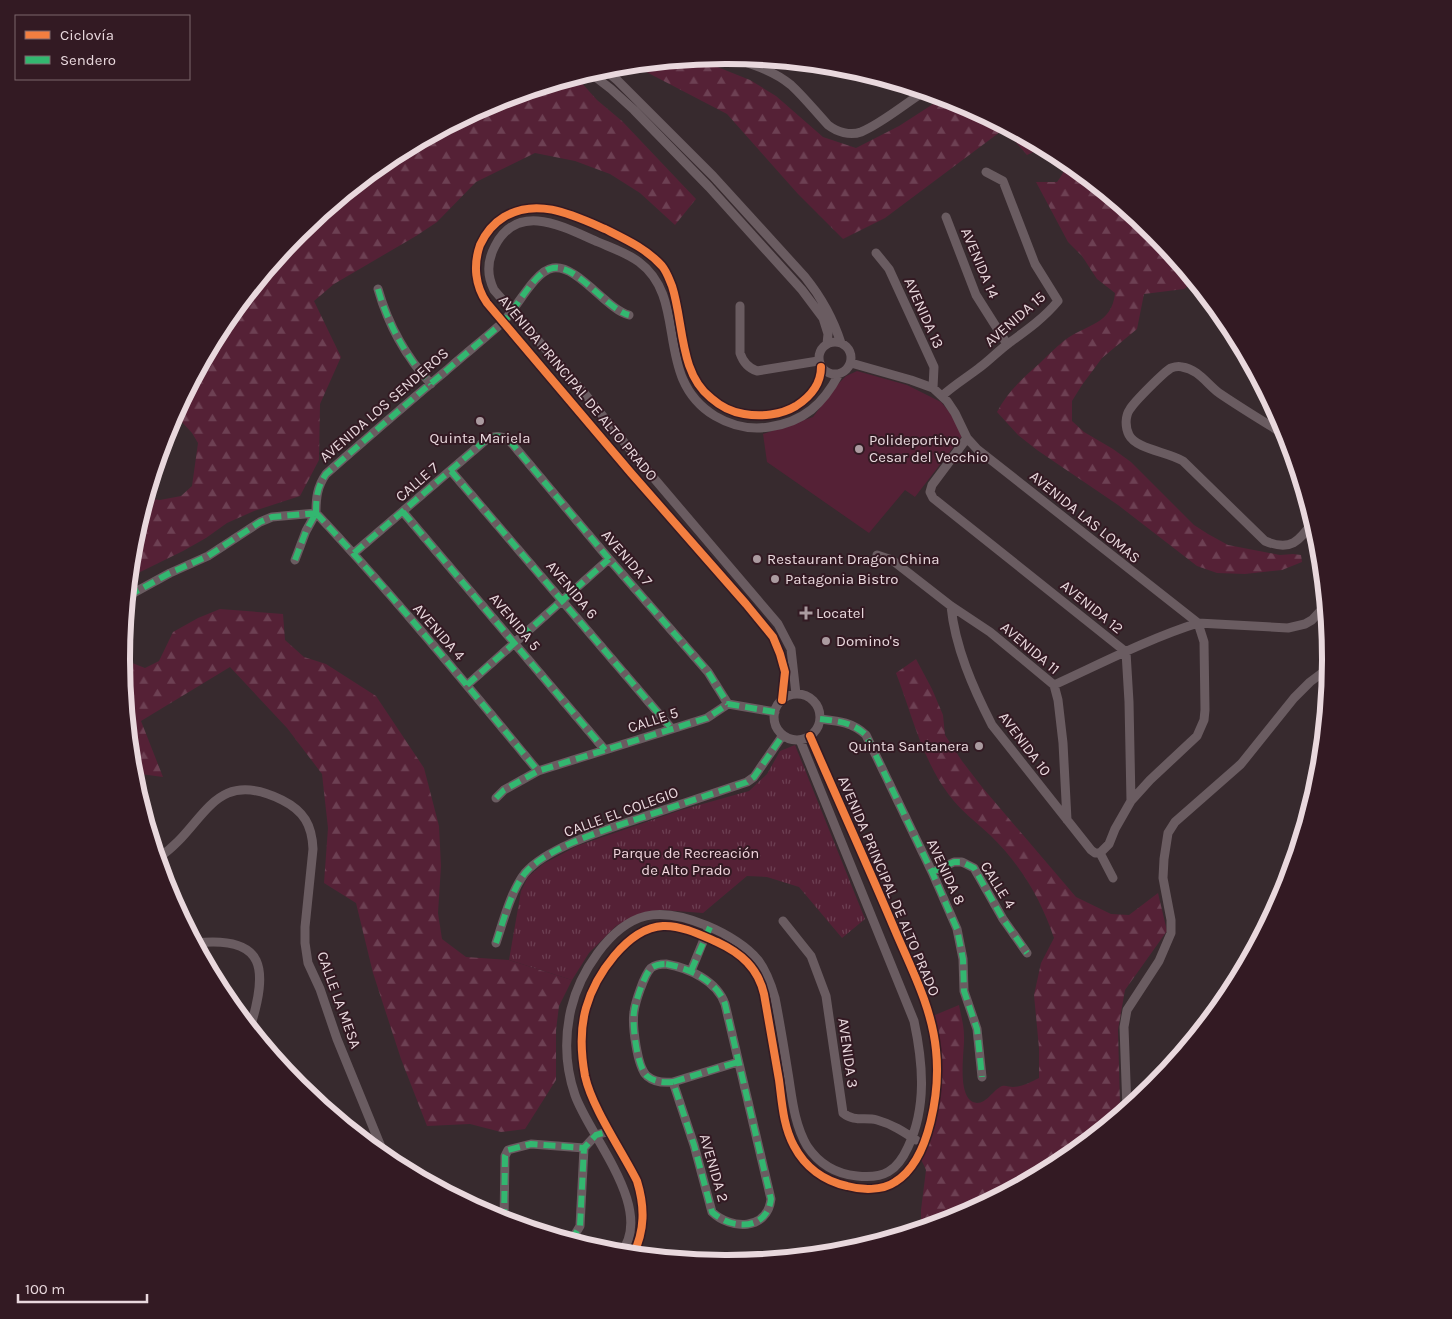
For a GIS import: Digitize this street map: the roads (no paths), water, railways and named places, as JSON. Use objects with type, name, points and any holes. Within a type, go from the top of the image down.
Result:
[{"type":"street","points":[[754,65],[776,75],[791,86],[833,129],[847,133],[861,132],[918,95]]},
{"type":"street","points":[[611,75],[713,176],[820,294],[828,308],[841,344]]},
{"type":"street","points":[[597,78],[634,110],[709,187],[802,290],[822,318],[828,334],[828,344]]},
{"type":"street","name":"AVENIDA 15","points":[[942,396],[952,386],[979,368],[1007,344],[1026,332],[1050,311],[1058,301],[1035,264],[1003,181],[986,172]]},
{"type":"street","name":"AVENIDA PRINCIPAL DE ALTO PRADO","points":[[774,712],[782,700],[785,672],[783,662],[772,637],[746,604],[631,473],[487,303],[477,281],[476,265],[480,246],[494,224],[512,212],[527,208],[550,209],[578,217],[623,238],[650,255],[667,273],[675,295],[688,364],[702,390],[720,405],[746,415],[765,415],[785,411],[802,402],[818,383],[821,376],[819,364]]},
{"type":"street","name":"AVENIDA 14","points":[[946,217],[976,294],[1007,344]]},
{"type":"street","name":"AVENIDA PRINCIPAL DE ALTO PRADO","points":[[796,694],[791,649],[778,624],[513,310],[498,295],[491,285],[488,267],[491,255],[499,240],[514,226],[526,221],[548,222],[568,228],[625,254],[638,262],[650,272],[659,285],[666,309],[674,352],[681,376],[688,390],[707,411],[739,427],[759,428],[774,426],[804,415],[817,406],[839,374]]},
{"type":"street","name":"AVENIDA 13","points":[[876,253],[889,269],[934,367],[933,388]]},
{"type":"street","name":"AVENIDA LOS SENDEROS","points":[[316,514],[317,494],[320,483],[326,474],[502,322],[538,277],[546,271],[560,268],[571,273],[595,290],[620,313],[629,315]]},
{"type":"street","points":[[378,289],[384,308],[404,349],[431,384]]},
{"type":"street","points":[[740,306],[740,353],[750,369],[757,371],[819,364]]},
{"type":"street","points":[[834,342],[841,344],[848,349],[851,363],[846,370],[839,374],[828,374],[819,364],[819,353],[828,344],[834,342]]},
{"type":"street","name":"AVENIDA LAS LOMAS","points":[[851,363],[912,380],[933,388],[955,413],[967,438],[977,450],[1198,623]]},
{"type":"street","points":[[1274,428],[1218,392],[1195,372],[1182,366],[1176,366],[1165,373],[1130,409],[1126,422],[1129,435],[1134,441],[1142,446],[1183,461],[1266,541],[1279,545],[1293,544],[1307,530]]},
{"type":"street","name":"CALLE 7","points":[[354,554],[487,438],[499,436]]},
{"type":"street","name":"AVENIDA 7","points":[[499,436],[509,440],[609,559],[708,672],[728,704]]},
{"type":"street","name":"AVENIDA 12","points":[[967,438],[932,484],[930,492],[933,498],[1126,652],[1131,801]]},
{"type":"street","name":"AVENIDA 6","points":[[451,471],[671,728]]},
{"type":"street","name":"AVENIDA 5","points":[[403,512],[605,750]]},
{"type":"street","points":[[295,560],[306,531],[316,514]]},
{"type":"street","points":[[134,592],[170,572],[208,556],[260,522],[272,517],[316,514]]},
{"type":"street","name":"AVENIDA 4","points":[[316,514],[354,554],[538,771]]},
{"type":"street","name":"AVENIDA 11","points":[[877,554],[892,560],[951,606],[990,632],[1054,685],[1058,700],[1063,743],[1067,820]]},
{"type":"street","points":[[467,685],[609,559]]},
{"type":"street","name":"AVENIDA 10","points":[[951,606],[955,636],[981,704],[992,725],[1091,850],[1095,853],[1100,853],[1112,878]]},
{"type":"street","points":[[1054,685],[1184,627],[1198,623],[1288,628],[1305,624],[1319,612]]},
{"type":"street","points":[[1100,853],[1109,844],[1131,801],[1150,780],[1197,736],[1201,729],[1205,710],[1204,642],[1198,623]]},
{"type":"street","points":[[1127,1100],[1124,1027],[1127,1010],[1158,961],[1171,933],[1172,920],[1163,878],[1168,833],[1176,822],[1241,764],[1294,698],[1321,674]]},
{"type":"street","points":[[728,704],[774,712],[776,727],[783,735],[791,739],[800,740],[810,736],[817,729],[820,719],[820,712],[813,701],[803,695],[796,694],[782,700]]},
{"type":"street","name":"CALLE 5","points":[[496,798],[504,790],[538,771],[707,718],[728,704]]},
{"type":"street","name":"AVENIDA 8","points":[[820,719],[845,722],[855,726],[866,735],[932,872],[957,929],[963,958],[964,991],[977,1029],[982,1077]]},
{"type":"street","name":"CALLE EL COLEGIO","points":[[496,943],[521,879],[533,866],[549,855],[592,834],[747,782],[754,777],[783,735]]},
{"type":"street","name":"AVENIDA PRINCIPAL DE ALTO PRADO","points":[[636,1248],[643,1223],[642,1196],[637,1182],[589,1088],[583,1058],[584,1020],[586,1008],[593,991],[611,960],[632,938],[647,929],[664,926],[672,927],[705,937],[724,945],[744,959],[755,970],[762,983],[785,1120],[794,1145],[809,1166],[828,1180],[844,1186],[881,1187],[895,1182],[910,1170],[923,1144],[936,1089],[934,1033],[924,997],[810,736]]},
{"type":"street","name":"AVENIDA PRINCIPAL DE ALTO PRADO","points":[[623,1246],[628,1236],[629,1205],[623,1186],[575,1095],[565,1053],[571,1010],[576,992],[585,972],[613,937],[640,918],[659,914],[674,915],[701,922],[734,940],[757,958],[770,980],[775,998],[796,1117],[804,1141],[818,1159],[832,1170],[840,1173],[862,1177],[878,1176],[894,1169],[913,1138],[920,1110],[922,1087],[922,1064],[914,1021],[800,740]]},
{"type":"street","name":"CALLE LA MESA","points":[[163,854],[182,837],[216,799],[234,792],[246,789],[270,795],[290,804],[302,813],[313,838],[305,927],[308,963],[320,989],[337,1039],[380,1144]]},
{"type":"street","name":"CALLE 4","points":[[932,872],[954,862],[962,862],[974,868],[1003,919],[1027,953]]},
{"type":"street","name":"AVENIDA 3","points":[[783,921],[811,956],[826,996],[843,1113],[854,1119],[877,1120],[896,1127],[923,1144]]},
{"type":"street","points":[[691,971],[710,927]]},
{"type":"street","points":[[202,942],[230,942],[248,948],[254,954],[260,982],[252,1021]]},
{"type":"street","name":"AVENIDA 2","points":[[666,964],[691,971],[713,986],[723,997],[738,1062],[754,1121],[771,1200],[766,1214],[750,1224],[730,1223],[720,1219],[712,1212],[694,1145],[673,1082],[657,1081],[646,1075],[642,1070],[636,1042],[634,1012],[646,975],[651,968],[666,964]]},
{"type":"street","points":[[673,1082],[738,1062]]},
{"type":"street","points":[[574,1236],[580,1226],[584,1148],[596,1135],[610,1131]]},
{"type":"street","points":[[504,1212],[505,1156],[508,1150],[531,1144],[584,1148]]},
{"type":"place","name":"Quinta Mariela","points":[[480,421]]},
{"type":"place","name":"Polideportivo Cesar del Vecchio","points":[[859,449]]},
{"type":"place","name":"Restaurant Dragon China","points":[[757,559]]},
{"type":"place","name":"Patagonia Bistro","points":[[775,579]]},
{"type":"place","name":"Locatel","points":[[806,613]]},
{"type":"place","name":"Domino's","points":[[826,641]]},
{"type":"place","name":"Quinta Santanera","points":[[979,746]]},
{"type":"park label","name":"Parque de Recreación de Alto Prado","points":[[686,862]]}]
